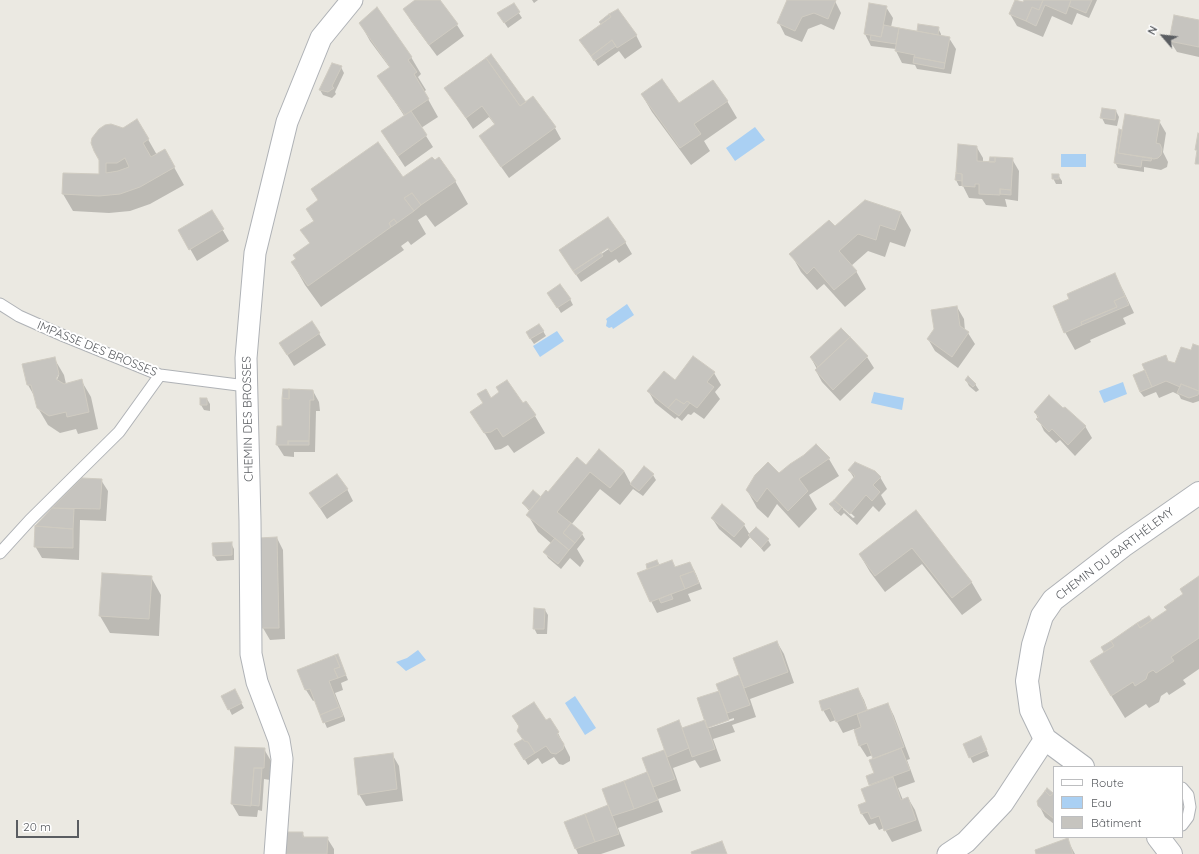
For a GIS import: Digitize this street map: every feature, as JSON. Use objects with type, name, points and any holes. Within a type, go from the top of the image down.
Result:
[{"type":"street","name":"CHEMIN DES BROSSES","points":[[275,854],[282,759],[279,740],[257,682],[251,654],[250,521],[246,354],[255,253],[287,122],[321,38],[352,0]]},
{"type":"street","name":"CHEMIN DU BARTHÉLEMY","points":[[1082,766],[1045,739],[1030,710],[1027,681],[1033,645],[1042,616],[1053,600],[1123,546],[1199,493]]},
{"type":"street","points":[[948,854],[966,842],[1003,803],[1045,739]]},
{"type":"lane","name":"IMPASSE DES BROSSES","points":[[0,304],[19,316],[64,336],[160,375],[246,386]]},
{"type":"lane","points":[[0,553],[30,520],[119,432],[160,375]]},
{"type":"lane","points":[[1183,789],[1188,795],[1190,807],[1188,817],[1183,824]]},
{"type":"water","points":[[755,127],[765,140],[735,161],[726,148]]},
{"type":"water","points":[[1061,154],[1086,154],[1086,167],[1061,167]]},
{"type":"water","points":[[627,304],[634,315],[613,329],[612,327],[609,328],[606,326],[606,319]]},
{"type":"water","points":[[557,331],[564,341],[540,357],[533,346]]},
{"type":"water","points":[[1123,382],[1127,394],[1104,403],[1099,391]]},
{"type":"water","points":[[874,392],[904,398],[902,410],[871,403]]},
{"type":"water","points":[[418,650],[426,660],[406,671],[396,662],[407,658]]},
{"type":"water","points":[[575,696],[596,728],[585,735],[565,703]]},
{"type":"building","points":[[415,0],[440,0],[458,24],[429,45],[403,9]]},
{"type":"building","points":[[787,0],[836,0],[828,19],[814,13],[802,17],[795,31],[777,23]]},
{"type":"building","points":[[1015,0],[1023,2],[1024,0],[1043,0],[1039,10],[1032,7],[1026,21],[1009,14]]},
{"type":"building","points":[[1043,0],[1071,0],[1066,14],[1045,5],[1036,26],[1026,21],[1032,7],[1039,10]]},
{"type":"building","points":[[1071,0],[1092,0],[1086,13],[1069,6]]},
{"type":"building","points":[[514,3],[520,12],[504,23],[497,13]]},
{"type":"building","points":[[869,3],[887,6],[881,37],[864,34]]},
{"type":"building","points":[[377,7],[412,57],[408,60],[417,72],[414,74],[429,99],[405,115],[377,76],[390,67],[359,23]]},
{"type":"building","points":[[618,9],[637,35],[617,48],[612,40],[591,56],[579,40],[611,17],[609,14]]},
{"type":"building","points":[[609,14],[611,17],[601,24],[599,22]]},
{"type":"building","points":[[1174,15],[1199,20],[1199,47],[1169,41]]},
{"type":"building","points":[[918,24],[939,27],[938,35],[917,31]]},
{"type":"building","points":[[884,25],[899,28],[896,44],[870,40],[871,35],[881,37]]},
{"type":"building","points":[[899,28],[950,37],[945,63],[914,57],[915,55],[895,51]]},
{"type":"building","points":[[612,40],[616,46],[594,61],[591,56]]},
{"type":"building","points":[[491,54],[526,102],[520,106],[486,58]]},
{"type":"building","points":[[914,57],[945,63],[944,69],[913,63]]},
{"type":"building","points":[[486,58],[520,106],[533,96],[556,127],[501,167],[479,136],[495,124],[482,106],[466,118],[444,88]]},
{"type":"building","points":[[332,63],[342,66],[332,86],[334,88],[328,92],[319,90]]},
{"type":"building","points":[[662,79],[679,103],[713,80],[728,101],[694,124],[701,134],[680,148],[641,94]]},
{"type":"building","points":[[1102,108],[1116,110],[1115,120],[1100,118]]},
{"type":"building","points":[[411,111],[427,135],[398,156],[381,131]]},
{"type":"building","points":[[1125,114],[1160,120],[1156,143],[1160,144],[1162,149],[1161,155],[1158,158],[1154,159],[1118,153]]},
{"type":"building","points":[[137,119],[149,139],[143,143],[151,157],[165,149],[175,167],[140,187],[120,194],[99,196],[62,194],[63,173],[99,174],[99,160],[91,143],[92,138],[99,129],[105,125],[111,124],[123,128]],"holes":[[[125,158],[129,167],[118,171],[106,173],[106,163],[117,163]]]},
{"type":"building","points":[[1119,129],[1122,130],[1118,153],[1152,158],[1151,161],[1142,160],[1141,167],[1114,163]]},
{"type":"building","points":[[1198,133],[1199,164],[1195,164],[1197,150],[1195,150]]},
{"type":"building","points":[[378,142],[403,177],[432,157],[435,160],[439,157],[456,181],[421,205],[412,193],[404,198],[414,211],[397,223],[394,219],[389,223],[391,227],[308,286],[291,262],[296,259],[293,255],[310,243],[300,230],[314,221],[306,209],[318,200],[311,189]]},
{"type":"building","points":[[958,144],[977,146],[977,161],[995,162],[995,157],[1013,158],[1011,190],[1000,189],[1000,195],[979,194],[979,184],[975,184],[975,187],[962,186],[962,174],[956,173]]},
{"type":"building","points":[[990,157],[995,157],[995,162],[989,162]]},
{"type":"building","points":[[956,173],[962,174],[962,181],[955,180]]},
{"type":"building","points":[[1052,174],[1059,174],[1059,179],[1052,179]]},
{"type":"building","points":[[1000,189],[1011,190],[1011,195],[1000,194]]},
{"type":"building","points":[[412,193],[421,205],[414,211],[404,198]]},
{"type":"building","points":[[865,200],[901,212],[895,230],[880,225],[876,240],[858,234],[839,251],[857,271],[834,290],[814,267],[807,274],[789,254],[829,220],[835,226]]},
{"type":"building","points":[[212,210],[224,229],[189,250],[178,230]]},
{"type":"building","points":[[608,217],[626,242],[611,252],[608,248],[573,271],[559,250]]},
{"type":"building","points":[[394,219],[397,223],[391,227],[389,223]]},
{"type":"building","points":[[601,253],[603,256],[576,275],[573,271]]},
{"type":"building","points":[[1115,273],[1125,296],[1114,301],[1117,307],[1081,322],[1082,325],[1064,333],[1053,306],[1069,299],[1067,294]]},
{"type":"building","points":[[560,284],[571,299],[557,308],[547,293]]},
{"type":"building","points":[[1125,296],[1129,305],[1082,325],[1081,322],[1117,307],[1114,301]]},
{"type":"building","points":[[957,306],[960,326],[969,332],[952,357],[927,339],[934,329],[931,310]]},
{"type":"building","points":[[312,321],[320,333],[287,355],[279,343]]},
{"type":"building","points":[[539,324],[544,331],[530,339],[526,332]]},
{"type":"building","points":[[841,328],[850,337],[818,367],[810,357]]},
{"type":"building","points":[[850,337],[868,356],[833,390],[815,370]]},
{"type":"building","points":[[1193,344],[1199,346],[1199,391],[1181,384],[1180,387],[1166,381],[1152,387],[1142,364],[1166,355],[1168,361],[1175,363],[1181,347],[1191,350]]},
{"type":"building","points":[[693,356],[715,372],[707,382],[714,387],[697,408],[687,401],[684,404],[676,399],[668,408],[647,391],[664,371],[675,380]]},
{"type":"building","points":[[55,357],[59,374],[56,379],[64,384],[82,379],[89,412],[67,417],[66,412],[49,416],[37,408],[31,385],[27,385],[22,364]]},
{"type":"building","points":[[1145,370],[1152,387],[1140,392],[1133,375]]},
{"type":"building","points":[[968,376],[976,384],[973,387],[965,380]]},
{"type":"building","points":[[507,380],[523,403],[526,401],[536,415],[503,437],[497,428],[491,432],[484,433],[470,412],[483,403],[477,394],[486,389],[491,398],[499,392],[496,387]]},
{"type":"building","points":[[1181,384],[1199,391],[1198,395],[1189,398],[1177,393]]},
{"type":"building","points":[[283,389],[289,389],[289,399],[282,398]]},
{"type":"building","points":[[289,389],[313,390],[314,400],[310,400],[309,441],[288,441],[288,445],[276,445],[277,426],[282,426],[282,398],[289,399]]},
{"type":"building","points":[[1049,395],[1086,426],[1068,445],[1052,429],[1049,432],[1036,419],[1039,417],[1034,412]]},
{"type":"building","points":[[200,398],[207,398],[207,405],[200,405]]},
{"type":"building","points":[[676,399],[684,404],[687,401],[690,403],[679,416],[668,408]]},
{"type":"building","points":[[288,441],[309,441],[309,445],[288,445]]},
{"type":"building","points":[[816,444],[830,458],[799,479],[808,491],[788,511],[767,488],[757,502],[746,490],[755,475],[768,462],[779,473],[804,455]]},
{"type":"building","points":[[599,449],[624,471],[610,488],[590,472],[557,512],[571,523],[563,533],[575,543],[569,550],[526,515],[546,490],[548,492],[577,457],[586,465]]},
{"type":"building","points":[[855,462],[875,471],[881,477],[873,485],[880,492],[872,501],[866,495],[850,514],[834,500],[855,476],[848,470]]},
{"type":"building","points":[[644,466],[654,474],[639,491],[630,484]]},
{"type":"building","points":[[337,474],[348,489],[320,508],[309,493]]},
{"type":"building","points":[[82,478],[102,479],[100,509],[52,508]]},
{"type":"building","points":[[533,490],[541,497],[530,510],[522,503]]},
{"type":"building","points":[[834,500],[842,507],[838,512],[829,504]]},
{"type":"building","points":[[722,504],[745,524],[734,537],[711,518]]},
{"type":"building","points":[[52,508],[74,509],[73,529],[35,526]]},
{"type":"building","points":[[916,510],[972,582],[952,598],[912,548],[875,576],[859,554]]},
{"type":"building","points":[[571,523],[583,533],[575,543],[563,533]]},
{"type":"building","points":[[35,526],[73,529],[73,548],[34,547]]},
{"type":"building","points":[[756,527],[769,539],[761,548],[748,535]]},
{"type":"building","points":[[277,537],[279,628],[262,628],[259,538]]},
{"type":"building","points":[[555,538],[569,550],[558,564],[543,552]]},
{"type":"building","points":[[232,542],[232,555],[213,556],[212,543]]},
{"type":"building","points":[[657,560],[659,565],[647,569],[646,564]]},
{"type":"building","points":[[672,560],[675,567],[690,562],[694,571],[680,576],[685,589],[650,602],[637,573]]},
{"type":"building","points":[[694,571],[699,583],[685,589],[680,576]]},
{"type":"building","points":[[102,573],[152,576],[149,619],[99,616]]},
{"type":"building","points":[[1199,576],[1199,638],[1171,657],[1174,661],[1156,673],[1153,670],[1148,673],[1146,679],[1135,686],[1133,682],[1111,696],[1090,661],[1114,646],[1111,641],[1137,623],[1140,628],[1167,610],[1164,607],[1183,594],[1180,589]]},
{"type":"building","points":[[671,594],[673,599],[661,603],[659,599]]},
{"type":"building","points":[[534,608],[545,609],[544,629],[533,629]]},
{"type":"building","points":[[1149,616],[1152,620],[1140,628],[1137,623]]},
{"type":"building","points":[[777,641],[788,672],[744,688],[733,658]]},
{"type":"building","points":[[1111,641],[1114,646],[1104,652],[1101,647]]},
{"type":"building","points":[[338,654],[346,675],[338,678],[334,669],[340,667],[335,655]]},
{"type":"building","points":[[335,655],[340,667],[334,669],[338,678],[329,681],[339,707],[320,715],[310,689],[305,690],[297,670]]},
{"type":"building","points":[[739,675],[750,705],[727,713],[716,684]]},
{"type":"building","points":[[858,688],[867,710],[836,722],[830,708],[822,711],[819,701]]},
{"type":"building","points":[[235,689],[242,703],[228,710],[221,696]]},
{"type":"building","points":[[719,691],[729,720],[707,728],[697,698]]},
{"type":"building","points":[[534,702],[546,720],[550,718],[559,732],[557,734],[564,744],[563,749],[556,754],[551,753],[546,746],[535,753],[528,742],[524,741],[517,731],[519,726],[512,716]]},
{"type":"building","points":[[888,703],[904,747],[873,759],[867,743],[859,746],[854,730],[861,727],[857,714]]},
{"type":"building","points":[[339,707],[343,716],[323,723],[320,715]]},
{"type":"building","points":[[679,720],[689,748],[667,757],[657,729]]},
{"type":"building","points":[[705,720],[715,749],[692,757],[682,728]]},
{"type":"building","points":[[981,736],[987,750],[969,758],[963,744]]},
{"type":"building","points":[[523,739],[524,741],[528,742],[535,753],[524,760],[514,744]]},
{"type":"building","points":[[235,747],[265,748],[264,768],[254,768],[251,806],[231,804]]},
{"type":"building","points":[[901,748],[910,770],[869,785],[866,776],[874,773],[869,760]]},
{"type":"building","points":[[664,750],[675,779],[653,787],[642,758]]},
{"type":"building","points":[[393,753],[397,789],[358,795],[354,758]]},
{"type":"building","points":[[254,768],[262,768],[259,806],[251,805]]},
{"type":"building","points":[[647,772],[658,800],[634,809],[624,781]]},
{"type":"building","points":[[893,777],[901,800],[908,797],[916,820],[884,831],[879,816],[871,819],[868,812],[861,814],[858,805],[866,802],[861,789]]},
{"type":"building","points":[[624,781],[634,809],[612,816],[602,789]]},
{"type":"building","points":[[1047,788],[1053,793],[1050,796],[1045,791]]},
{"type":"building","points":[[1045,791],[1050,796],[1053,794],[1053,818],[1038,806],[1037,801]]},
{"type":"building","points":[[608,805],[619,834],[595,842],[585,814]]},
{"type":"building","points":[[585,814],[595,842],[575,849],[564,822]]},
{"type":"building","points":[[284,832],[303,832],[303,837],[328,837],[327,854],[283,854]]},
{"type":"building","points":[[1068,838],[1073,854],[1036,854],[1035,850]]},
{"type":"building","points":[[722,841],[727,854],[692,854],[691,852]]}]
